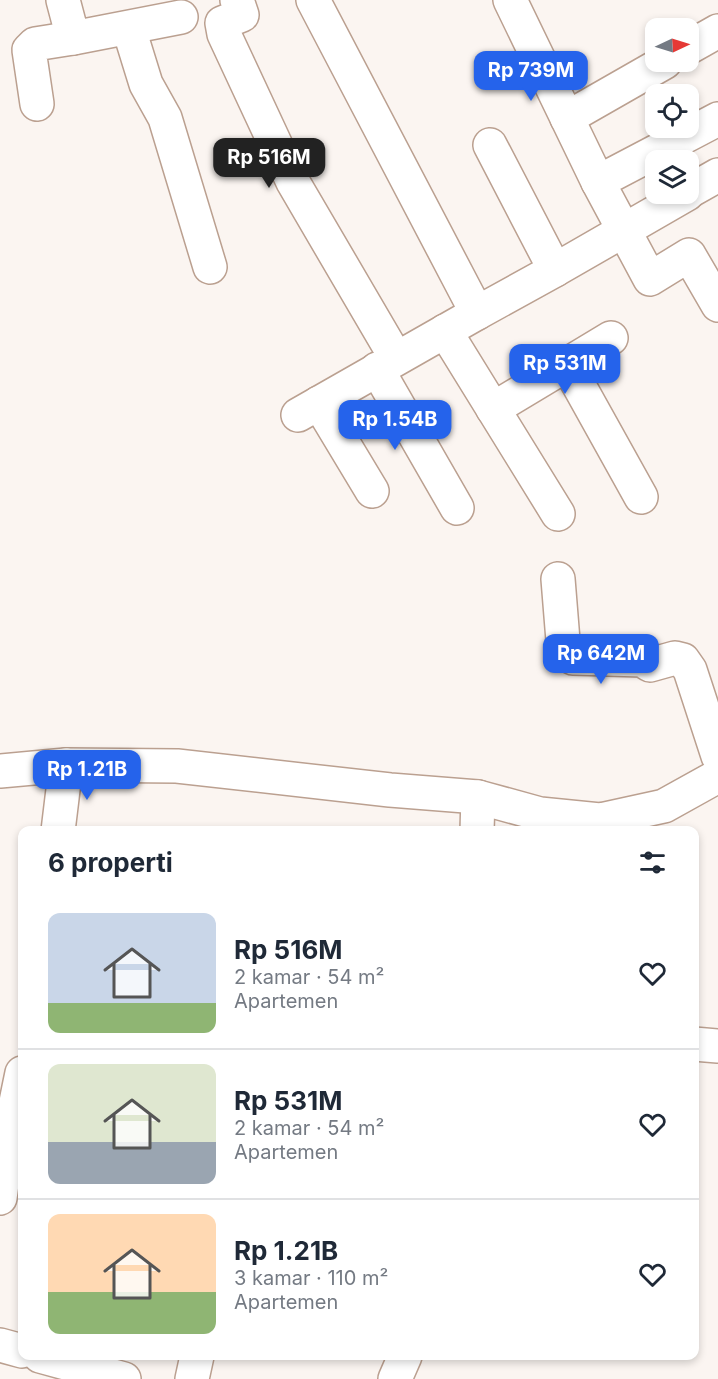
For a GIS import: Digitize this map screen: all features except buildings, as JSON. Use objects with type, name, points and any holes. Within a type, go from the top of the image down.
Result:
[{"type":"street","points":[[63,0],[73,38]]},
{"type":"street","points":[[237,0],[242,15],[222,23],[224,34],[293,182],[387,364],[457,508]]},
{"type":"street","points":[[313,0],[477,313]]},
{"type":"street","points":[[510,0],[598,182],[650,279],[689,255],[718,305]]},
{"type":"street","points":[[37,105],[29,50],[35,44],[129,29],[180,17]]},
{"type":"street","points":[[129,29],[146,84],[165,117],[210,267]]},
{"type":"street","points":[[567,118],[648,72]]},
{"type":"street","points":[[598,182],[718,119]]},
{"type":"street","points":[[490,146],[555,270]]},
{"type":"street","points":[[372,491],[308,409],[705,184]]},
{"type":"street","points":[[445,331],[558,514]]},
{"type":"street","points":[[493,409],[611,338]]},
{"type":"street","points":[[567,364],[641,497]]},
{"type":"street","points":[[558,579],[564,653],[573,658],[642,660],[650,664],[675,658],[683,660],[690,670],[718,756]]},
{"type":"street","points":[[0,771],[66,765],[177,766],[390,790],[478,797],[540,814],[600,820],[664,806],[718,776]]},
{"type":"street","points":[[59,826],[66,765]]},
{"type":"street","points":[[477,826],[478,797]]},
{"type":"street","points":[[699,1044],[718,1046]]},
{"type":"street","points":[[0,1198],[15,1141],[18,1112]]},
{"type":"street","points":[[0,1345],[18,1350]]},
{"type":"street","points":[[55,1360],[124,1379]]},
{"type":"street","points":[[192,1379],[195,1360]]},
{"type":"street","points":[[395,1379],[403,1360]]}]
